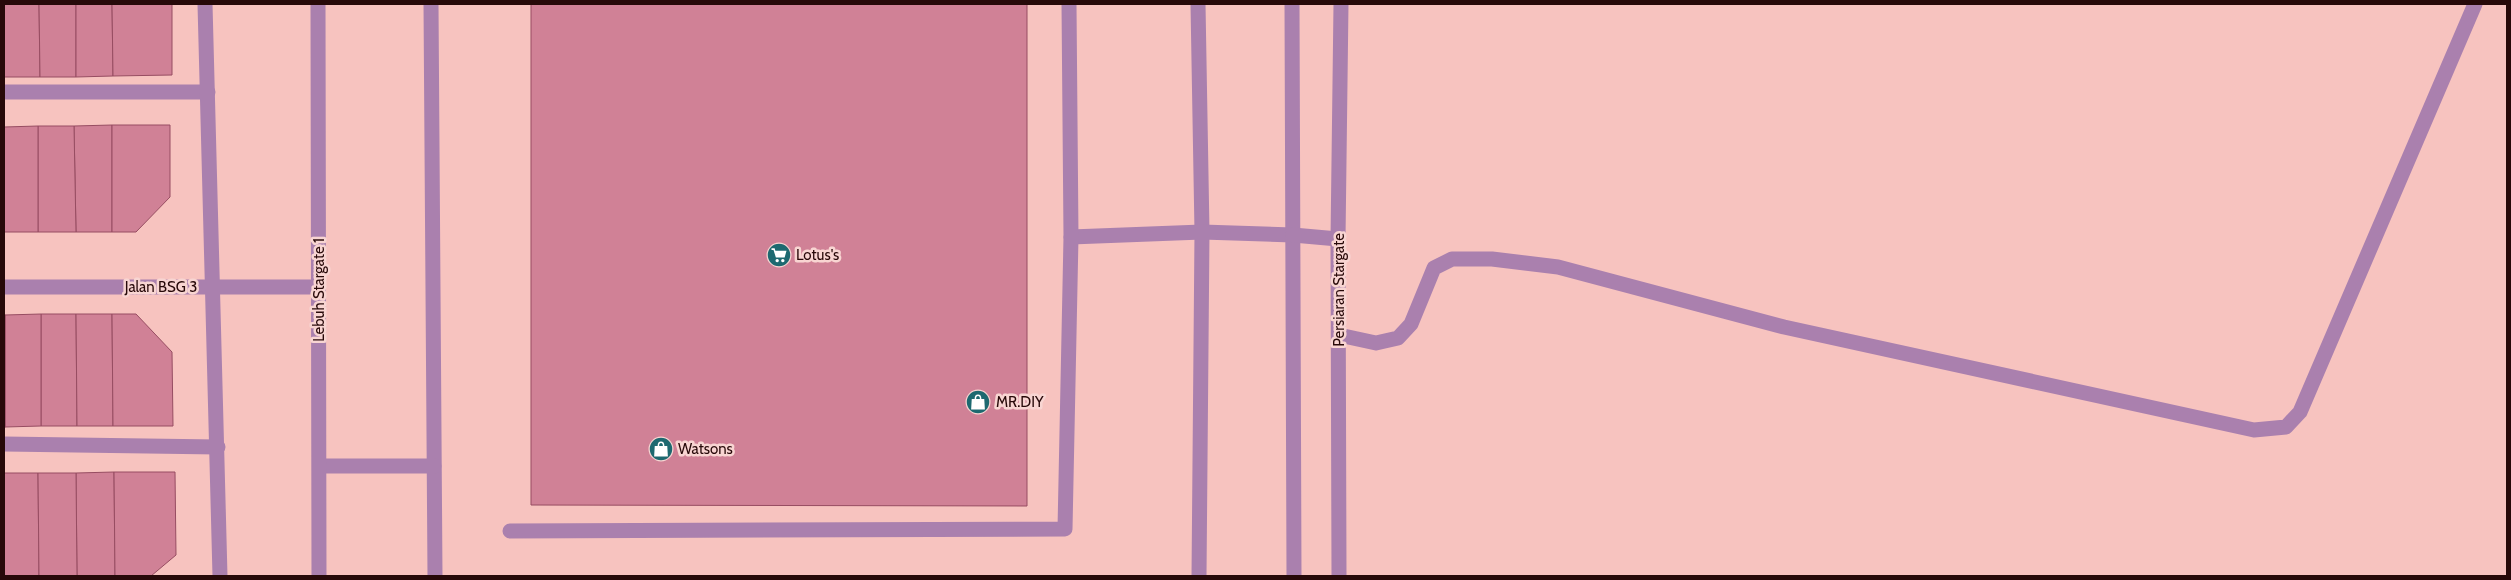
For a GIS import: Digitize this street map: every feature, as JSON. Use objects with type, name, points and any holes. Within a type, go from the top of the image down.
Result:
[{"type":"street","points":[[205,4],[220,576]]},
{"type":"street","name":"Lebuh Stargate 1","points":[[318,4],[319,576]]},
{"type":"street","points":[[431,4],[435,576]]},
{"type":"street","points":[[510,532],[1065,529],[1071,237],[1070,4]]},
{"type":"street","points":[[1198,4],[1202,232],[1199,576]]},
{"type":"street","points":[[1292,4],[1294,576]]},
{"type":"street","name":"Persiaran Stargate","points":[[1339,576],[1338,240],[1341,4]]},
{"type":"street","points":[[1339,336],[1376,343],[1398,338],[1411,324],[1434,268],[1452,259],[1492,259],[1558,267],[1784,327],[2254,430],[2286,427],[2300,412],[2475,4]]},
{"type":"street","points":[[4,92],[208,92]]},
{"type":"street","points":[[1071,237],[1202,232],[1293,235],[1338,240]]},
{"type":"street","name":"Jalan BSG 3","points":[[4,287],[318,287]]},
{"type":"street","points":[[4,444],[218,446]]},
{"type":"street","points":[[320,466],[434,466]]},
{"type":"building","points":[[4,4],[39,4],[40,77],[4,77]]},
{"type":"building","points":[[39,4],[76,4],[76,77],[40,77]]},
{"type":"building","points":[[76,4],[112,4],[113,76],[76,77]]},
{"type":"building","points":[[112,4],[172,4],[172,75],[113,76]]},
{"type":"building","name":"Lotus's","points":[[531,4],[1027,4],[1027,506],[531,505]]},
{"type":"building","points":[[112,125],[112,232],[76,232],[74,126]]},
{"type":"building","points":[[112,125],[170,125],[170,197],[136,232],[112,232]]},
{"type":"building","points":[[38,126],[74,126],[76,232],[38,232]]},
{"type":"building","points":[[38,126],[38,232],[4,232],[4,127]]},
{"type":"building","points":[[41,314],[76,314],[77,426],[41,426]]},
{"type":"building","points":[[41,314],[41,426],[5,427],[5,315]]},
{"type":"building","points":[[76,314],[112,314],[113,426],[77,426]]},
{"type":"building","points":[[112,314],[136,314],[172,352],[173,426],[113,426]]},
{"type":"building","points":[[5,315],[5,427],[4,427]]},
{"type":"building","points":[[114,472],[115,576],[77,576],[76,473]]},
{"type":"building","points":[[114,472],[175,472],[176,555],[151,576],[115,576]]},
{"type":"building","points":[[4,473],[38,473],[39,576],[4,576]]},
{"type":"building","points":[[38,473],[76,473],[77,576],[39,576]]},
{"type":"place","name":"Lotus's","points":[[779,255]]},
{"type":"place","name":"MR.DIY","points":[[978,402]]},
{"type":"place","name":"Watsons","points":[[661,449]]}]
